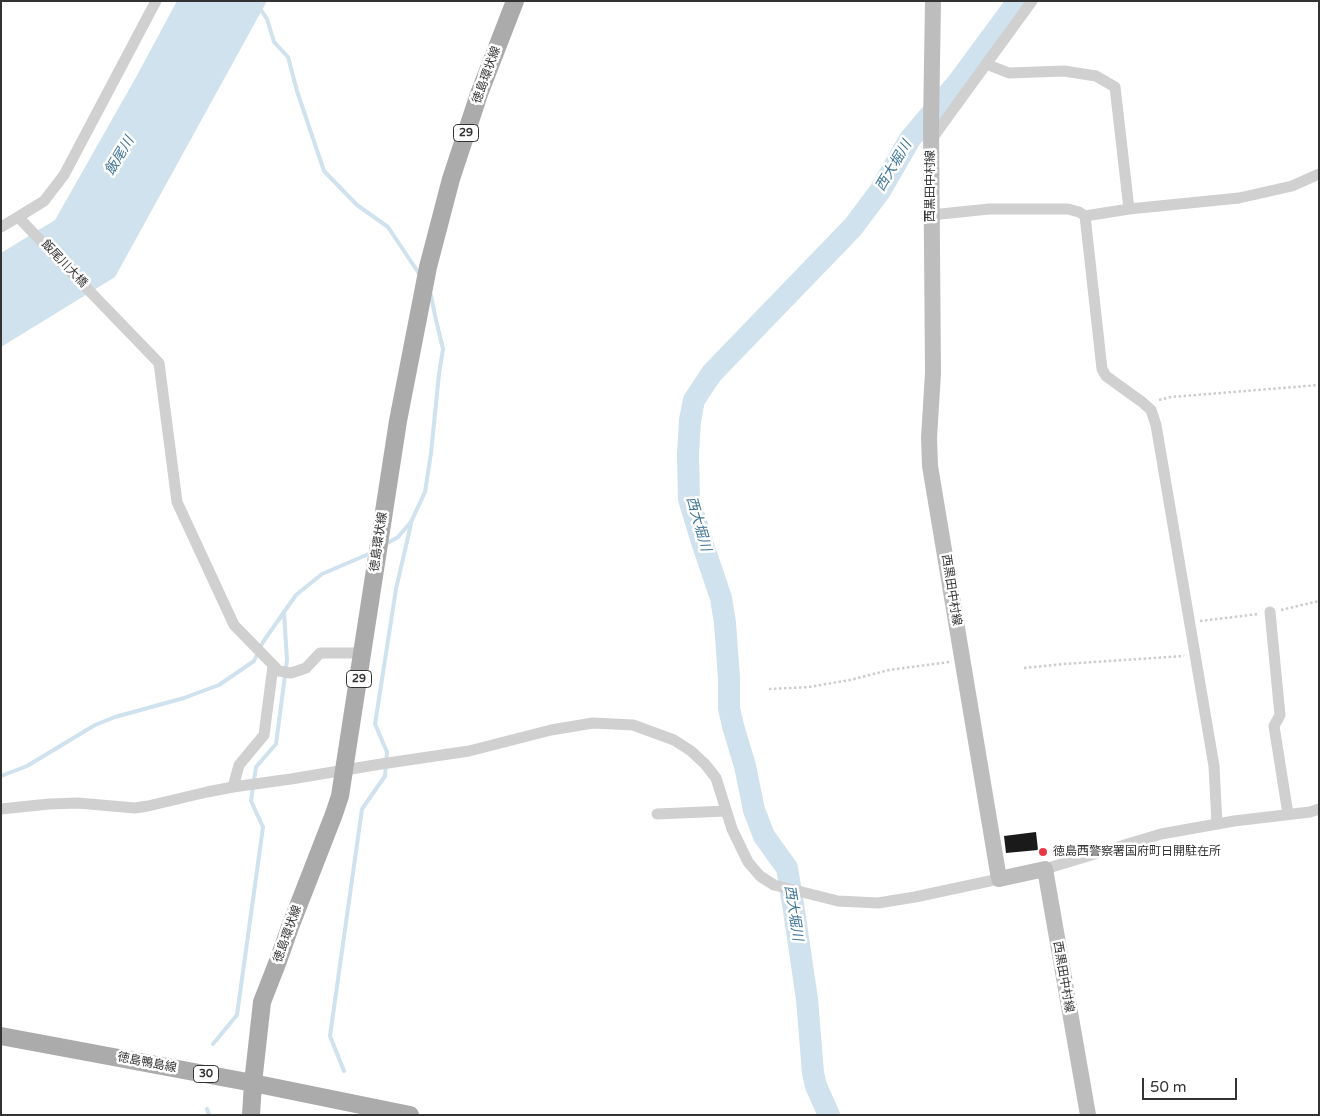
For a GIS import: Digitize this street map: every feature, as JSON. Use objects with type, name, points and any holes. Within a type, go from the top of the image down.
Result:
[{"type":"main road","name":"徳島環状線","points":[[249,1115],[262,1002],[340,796],[398,421],[428,267],[451,179],[479,94],[515,1]]},
{"type":"main road","name":"西黒田中村線","points":[[933,1],[930,466],[998,879]]},
{"type":"main road","name":"西黒田中村線","points":[[1045,869],[1088,1115]]},
{"type":"main road","points":[[998,879],[1045,869]]},
{"type":"main road","name":"徳島鴨島線","points":[[1,1036],[253,1083],[410,1115]]},
{"type":"street","points":[[1,227],[22,221],[44,201],[64,175],[156,1]]},
{"type":"street","points":[[931,132],[986,64],[1032,1]]},
{"type":"street","points":[[986,64],[1009,73],[1064,71],[1096,76],[1115,87],[1129,209]]},
{"type":"street","points":[[932,214],[989,209],[1068,209],[1085,216],[1129,209],[1239,198],[1292,186],[1319,174]]},
{"type":"street","points":[[1085,216],[1102,369],[1106,376],[1150,410],[1156,425],[1214,766],[1217,824]]},
{"type":"street","name":"飯尾川大橋","points":[[22,221],[159,363],[177,502],[234,625],[278,668]]},
{"type":"street","points":[[1270,612],[1280,715],[1274,726],[1288,814]]},
{"type":"street","points":[[233,787],[239,765],[264,735],[278,668],[306,668],[320,653],[363,653]]},
{"type":"street","points":[[1,808],[78,802],[135,808],[233,787],[468,751],[551,730],[593,723],[633,725],[674,740],[705,764],[716,778],[732,829],[748,862],[760,876],[774,885],[838,901],[878,903],[998,879]]},
{"type":"street","points":[[1045,869],[1161,834],[1319,809]]},
{"type":"street","points":[[657,814],[726,811]]},
{"type":"path","points":[[1144,404],[1171,397],[1319,385]]},
{"type":"path","points":[[1190,622],[1270,612],[1319,601]]},
{"type":"path","points":[[1024,668],[1196,656]]},
{"type":"path","points":[[769,689],[809,687],[850,680],[889,670],[962,660]]},
{"type":"water","name":"飯尾川","points":[[177,1],[267,1],[115,277],[1,347],[1,253],[55,220]]},
{"type":"building","points":[[1036,832],[1038,850],[1006,853],[1004,836]]},
{"type":"waterway","points":[[255,1],[267,19],[274,42],[288,57],[297,91],[324,171],[357,205],[388,227],[420,275]]},
{"type":"waterway","name":"西大堀川","points":[[829,1115],[816,1086],[813,1073],[807,999],[787,868],[764,836],[754,810],[745,766],[729,708],[729,678],[721,598],[689,499],[688,455],[690,420],[694,400],[712,373],[853,227],[880,191],[910,139],[959,81],[1018,1]]},
{"type":"waterway","points":[[384,545],[398,537],[411,522],[425,492],[443,349],[430,291]]},
{"type":"waterway","points":[[344,1071],[330,1036],[362,809],[385,776],[387,752],[375,724],[396,589],[411,524]]},
{"type":"waterway","points":[[1,776],[27,766],[95,725],[115,717],[184,698],[219,685],[254,661],[263,642],[296,595],[322,574],[371,553]]},
{"type":"waterway","points":[[213,1044],[237,1015],[263,827],[251,801],[256,767],[276,744],[287,660],[284,613]]},
{"type":"waterway","points":[[207,1109],[209,1115]]},
{"type":"place","name":"徳島西警察署国府町日開駐在所","points":[[1043,852]]}]
